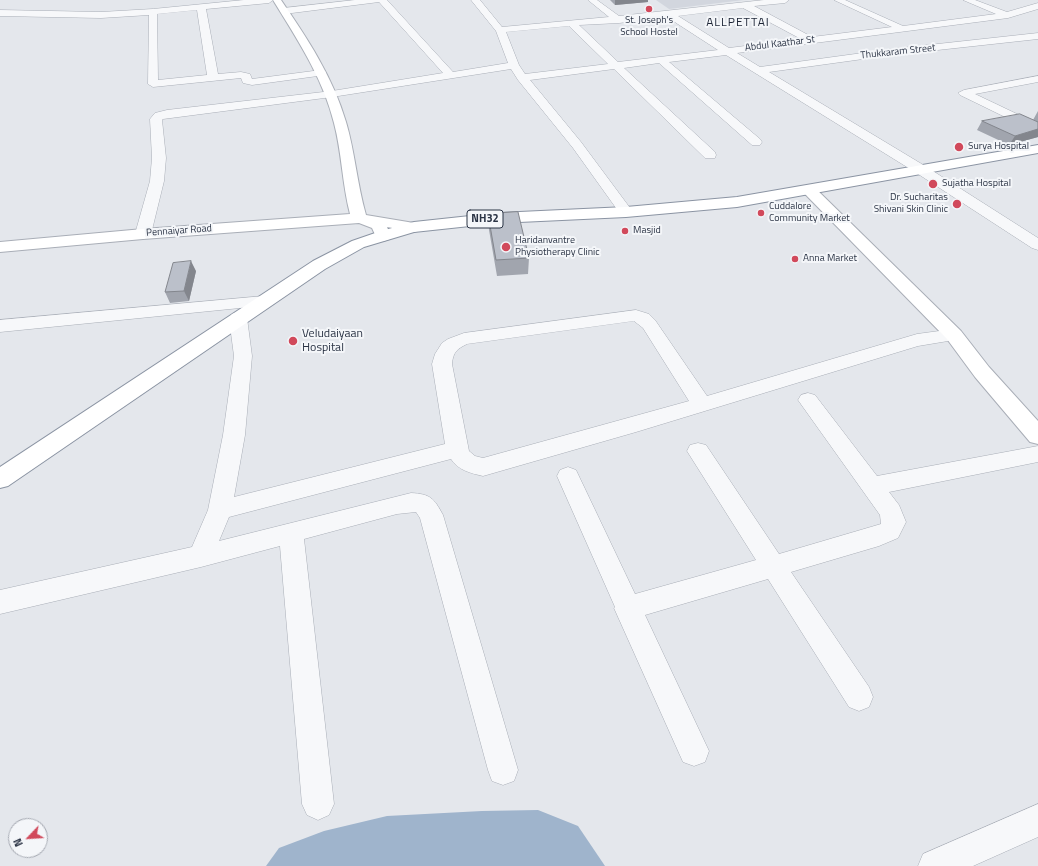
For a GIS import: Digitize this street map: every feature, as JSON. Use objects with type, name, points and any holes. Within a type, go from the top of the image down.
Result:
[{"type":"main road","points":[[277,0],[332,94],[341,123],[350,169],[354,202],[366,219],[382,232],[383,236]]},
{"type":"main road","name":"NH32","points":[[0,479],[319,265],[358,244],[383,236],[414,227],[498,218],[626,212],[736,202],[1038,149]]},
{"type":"main road","points":[[809,190],[954,334],[982,372],[1038,436]]},
{"type":"main road","name":"Pennaiyar Road","points":[[0,248],[143,234],[366,219],[414,227]]},
{"type":"street","points":[[0,13],[101,15],[153,12],[269,0]]},
{"type":"street","points":[[284,11],[376,0]]},
{"type":"street","points":[[382,0],[449,74]]},
{"type":"street","points":[[475,0],[500,30],[514,65],[522,78],[577,145],[626,212]]},
{"type":"street","points":[[592,0],[619,20]]},
{"type":"street","points":[[500,30],[619,20],[785,0]]},
{"type":"street","points":[[838,0],[944,47]]},
{"type":"street","points":[[967,0],[1020,20]]},
{"type":"street","points":[[101,15],[122,4]]},
{"type":"street","points":[[744,5],[810,40]]},
{"type":"street","name":"Abdul Kaathar St","points":[[522,78],[1008,15],[1038,6]]},
{"type":"street","points":[[66,14],[77,7]]},
{"type":"street","points":[[201,7],[212,78]]},
{"type":"street","points":[[153,12],[153,84],[241,75],[246,76],[247,81],[252,82],[321,73]]},
{"type":"street","points":[[670,14],[727,51],[920,169],[1038,245]]},
{"type":"street","points":[[572,24],[618,66],[710,155]]},
{"type":"street","name":"Thukkaram Street","points":[[759,70],[856,56],[1038,36]]},
{"type":"street","points":[[662,61],[756,142]]},
{"type":"street","points":[[143,234],[157,181],[159,158],[156,119],[159,116],[332,94],[449,74],[514,65]]},
{"type":"street","points":[[1038,79],[964,92],[1038,129]]},
{"type":"street","points":[[0,326],[264,301]]},
{"type":"street","points":[[702,404],[648,324],[643,318],[636,315],[464,339],[451,344],[444,352],[442,364],[457,449],[462,459],[471,465],[483,467],[636,424],[917,340],[954,334]]},
{"type":"street","points":[[201,556],[220,510],[234,435],[243,356],[238,318]]},
{"type":"street","points":[[627,608],[878,536],[890,531],[894,522],[891,512],[808,400]]},
{"type":"street","points":[[220,510],[457,449]]},
{"type":"street","points":[[698,451],[859,697]]},
{"type":"street","points":[[871,486],[1038,454]]},
{"type":"street","points":[[568,476],[694,752]]},
{"type":"street","points":[[0,602],[201,556],[411,502],[423,503],[431,515],[503,770]]},
{"type":"street","points":[[291,534],[318,804]]},
{"type":"street","points":[[935,866],[1038,820]]},
{"type":"shaded area","points":[[656,0],[744,0],[669,9]]},
{"type":"water","points":[[538,810],[578,826],[605,866],[266,866],[279,848],[324,831],[387,816],[482,811]]},
{"type":"building","points":[[1020,114],[1038,122],[1038,129],[1015,136],[982,121]]},
{"type":"building","points":[[518,212],[529,258],[496,260],[488,214]]},
{"type":"building","points":[[191,261],[184,291],[165,292],[173,263]]},
{"type":"place","name":"St. Joseph's School Hostel","points":[[649,9]]},
{"type":"place","name":"Surya Hospital","points":[[959,147]]},
{"type":"place","name":"Sujatha Hospital","points":[[933,184]]},
{"type":"place","name":"Dr. Sucharitas Shivani Skin Clinic","points":[[957,204]]},
{"type":"place","name":"Cuddalore Community Market","points":[[761,213]]},
{"type":"place","name":"Masjid","points":[[625,231]]},
{"type":"place","name":"Haridanvantre Physiotherapy Clinic","points":[[506,247]]},
{"type":"place","name":"Anna Market","points":[[795,259]]},
{"type":"place","name":"Veludaiyaan Hospital","points":[[293,341]]},
{"type":"district","name":"ALLPETTAI","points":[[738,23]]}]
